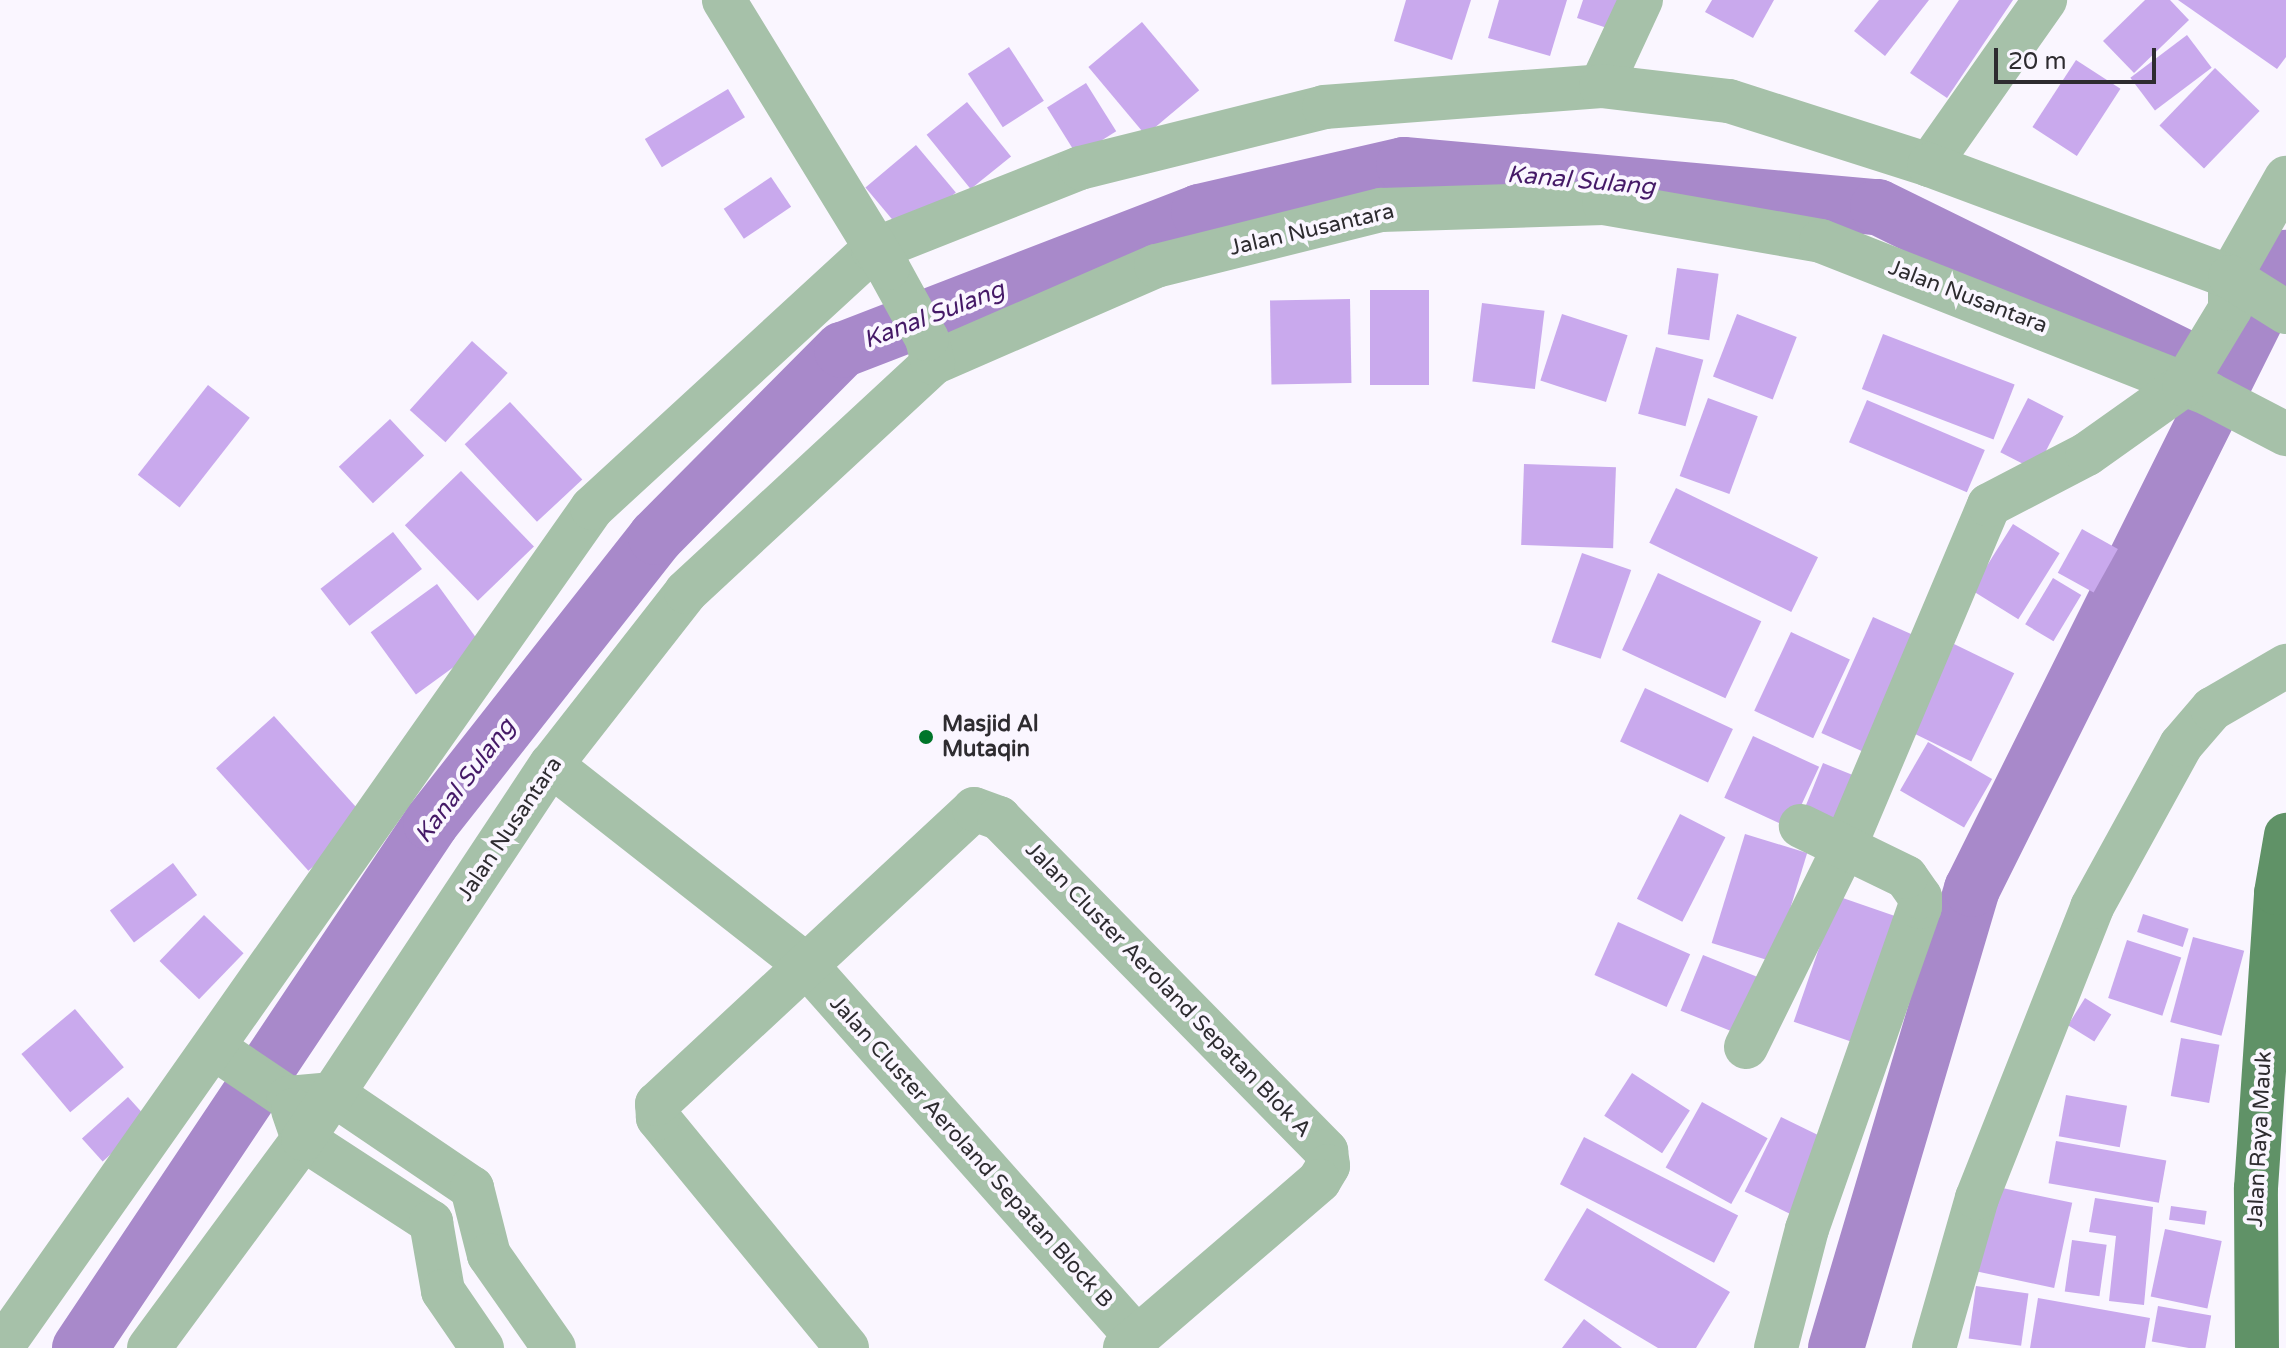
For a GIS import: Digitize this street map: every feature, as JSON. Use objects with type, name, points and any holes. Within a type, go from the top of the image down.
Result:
[{"type":"main road","name":"Jalan Raya Mauk","points":[[2257,1348],[2256,1188],[2275,909],[2286,835]]},
{"type":"street","points":[[724,0],[880,259],[930,351]]},
{"type":"street","points":[[1601,86],[1641,0]]},
{"type":"street","points":[[1929,165],[2045,0]]},
{"type":"street","points":[[1,1348],[224,1057],[592,508],[880,259],[1080,168],[1324,107],[1601,86],[1729,101],[1929,165],[2286,312]]},
{"type":"street","points":[[1746,1047],[1845,846],[1989,505],[2087,454],[2194,384],[2286,178]]},
{"type":"street","name":"Jalan Nusantara","points":[[149,1348],[303,1139],[551,765],[686,592],[930,351],[1156,266],[1381,210],[1604,203],[1821,241],[2194,384],[2286,434]]},
{"type":"street","points":[[1934,1348],[1977,1198],[2092,907],[2181,745],[2212,709],[2286,666]]},
{"type":"street","name":"Jalan Cluster Aeroland Sepatan Block B","points":[[551,765],[806,965],[1131,1343]]},
{"type":"street","name":"Jalan Cluster Aeroland Sepatan Blok A","points":[[806,965],[967,812],[990,812],[1326,1151],[1328,1166],[1319,1181],[1131,1343]]},
{"type":"street","points":[[1776,1348],[1807,1229],[1920,907],[1920,897],[1906,877],[1801,826]]},
{"type":"street","points":[[806,965],[661,1095],[657,1112],[847,1348]]},
{"type":"street","points":[[224,1057],[288,1098],[303,1139],[431,1222],[443,1291],[482,1348]]},
{"type":"street","points":[[288,1098],[333,1094],[472,1188],[489,1255],[554,1348]]},
{"type":"street","points":[[443,1291],[489,1255]]},
{"type":"building","points":[[1406,0],[1471,0],[1452,60],[1394,41]]},
{"type":"building","points":[[1499,0],[1567,0],[1550,56],[1488,38]]},
{"type":"building","points":[[1583,0],[1618,0],[1610,29],[1577,18]]},
{"type":"building","points":[[1712,0],[1774,0],[1753,38],[1705,12]]},
{"type":"building","points":[[1879,0],[1929,0],[1885,56],[1854,31]]},
{"type":"building","points":[[1959,0],[2013,0],[1947,98],[1910,73]]},
{"type":"building","points":[[2145,0],[2170,0],[2189,20],[2134,73],[2103,41]]},
{"type":"building","points":[[2178,0],[2286,0],[2286,57],[2277,69]]},
{"type":"building","points":[[1142,22],[1199,90],[1146,135],[1088,67]]},
{"type":"building","points":[[2187,35],[2212,68],[2155,110],[2130,78]]},
{"type":"building","points":[[1009,47],[1044,101],[1003,127],[968,74]]},
{"type":"building","points":[[2076,60],[2120,89],[2077,156],[2032,127]]},
{"type":"building","points":[[2215,68],[2260,111],[2204,169],[2159,126]]},
{"type":"building","points":[[1086,83],[1116,131],[1077,156],[1047,107]]},
{"type":"building","points":[[728,89],[745,117],[662,167],[645,139]]},
{"type":"building","points":[[967,102],[1011,156],[971,189],[927,135]]},
{"type":"building","points":[[916,145],[956,192],[905,235],[865,187]]},
{"type":"building","points":[[771,177],[791,207],[744,239],[724,209]]},
{"type":"building","points":[[1677,268],[1719,274],[1709,340],[1668,334]]},
{"type":"building","points":[[1370,290],[1429,290],[1429,385],[1370,385]]},
{"type":"building","points":[[1350,299],[1351,383],[1271,384],[1270,300]]},
{"type":"building","points":[[1482,303],[1545,311],[1535,389],[1472,381]]},
{"type":"building","points":[[1562,314],[1628,335],[1606,402],[1540,381]]},
{"type":"building","points":[[1737,314],[1797,337],[1773,399],[1713,377]]},
{"type":"building","points":[[1883,334],[2015,385],[1993,440],[1862,389]]},
{"type":"building","points":[[472,341],[508,373],[445,442],[410,410]]},
{"type":"building","points":[[1656,347],[1703,360],[1685,426],[1638,414]]},
{"type":"building","points":[[208,385],[250,418],[180,507],[138,475]]},
{"type":"building","points":[[1708,398],[1758,416],[1729,494],[1680,476]]},
{"type":"building","points":[[2028,398],[2064,416],[2036,471],[2000,452]]},
{"type":"building","points":[[1867,400],[1985,450],[1967,492],[1849,442]]},
{"type":"building","points":[[510,402],[582,480],[537,522],[465,444]]},
{"type":"building","points":[[390,419],[424,456],[373,503],[339,467]]},
{"type":"building","points":[[1524,464],[1616,467],[1613,548],[1521,545]]},
{"type":"building","points":[[461,471],[534,547],[478,601],[405,525]]},
{"type":"building","points":[[1676,488],[1818,557],[1791,612],[1649,543]]},
{"type":"building","points":[[2013,524],[2060,553],[2018,619],[1972,590]]},
{"type":"building","points":[[2082,529],[2118,549],[2094,593],[2058,573]]},
{"type":"building","points":[[393,532],[422,569],[349,626],[321,589]]},
{"type":"building","points":[[1582,553],[1631,570],[1601,659],[1551,642]]},
{"type":"building","points":[[1658,573],[1761,621],[1725,698],[1622,650]]},
{"type":"building","points":[[2053,578],[2081,595],[2053,641],[2025,624]]},
{"type":"building","points":[[437,584],[482,646],[416,694],[371,632]]},
{"type":"building","points":[[1873,617],[1928,641],[1876,757],[1821,733]]},
{"type":"building","points":[[1791,632],[1850,659],[1813,738],[1754,711]]},
{"type":"building","points":[[1954,644],[2014,673],[1971,761],[1911,732]]},
{"type":"building","points":[[1645,688],[1733,729],[1708,782],[1620,741]]},
{"type":"building","points":[[274,716],[366,819],[308,871],[216,768]]},
{"type":"building","points":[[1753,736],[1819,767],[1790,828],[1724,798]]},
{"type":"building","points":[[1928,742],[1992,779],[1964,827],[1900,790]]},
{"type":"building","points":[[1823,763],[1868,781],[1845,837],[1801,819]]},
{"type":"building","points":[[1680,814],[1725,837],[1682,922],[1637,899]]},
{"type":"building","points":[[1745,834],[1807,853],[1774,962],[1712,943]]},
{"type":"building","points":[[173,863],[197,895],[134,942],[110,911]]},
{"type":"building","points":[[1837,896],[1908,920],[1865,1046],[1794,1022]]},
{"type":"building","points":[[2143,914],[2189,929],[2183,947],[2137,932]]},
{"type":"building","points":[[204,915],[244,953],[199,999],[160,961]]},
{"type":"building","points":[[1618,922],[1690,954],[1667,1007],[1594,975]]},
{"type":"building","points":[[2193,937],[2244,951],[2221,1036],[2170,1022]]},
{"type":"building","points":[[2127,940],[2181,958],[2162,1016],[2108,998]]},
{"type":"building","points":[[1703,955],[1763,979],[1741,1035],[1681,1011]]},
{"type":"building","points":[[2085,998],[2111,1014],[2094,1042],[2068,1025]]},
{"type":"building","points":[[75,1009],[124,1067],[70,1112],[21,1054]]},
{"type":"building","points":[[2181,1038],[2219,1045],[2209,1103],[2171,1096]]},
{"type":"building","points":[[1632,1073],[1690,1111],[1662,1153],[1604,1116]]},
{"type":"building","points":[[2066,1095],[2127,1106],[2120,1147],[2059,1136]]},
{"type":"building","points":[[128,1097],[149,1120],[103,1162],[82,1138]]},
{"type":"building","points":[[1702,1102],[1768,1138],[1731,1204],[1666,1168]]},
{"type":"building","points":[[1781,1117],[1835,1143],[1799,1218],[1745,1192]]},
{"type":"building","points":[[1584,1137],[1738,1216],[1714,1263],[1560,1184]]},
{"type":"building","points":[[2056,1141],[2166,1160],[2159,1203],[2049,1183]]},
{"type":"building","points":[[1993,1186],[2072,1203],[2054,1288],[1975,1271]]},
{"type":"building","points":[[2095,1198],[2153,1207],[2144,1305],[2109,1301],[2116,1236],[2089,1232]]},
{"type":"building","points":[[2171,1206],[2207,1211],[2205,1225],[2169,1220]]},
{"type":"building","points":[[1587,1208],[1730,1292],[1696,1348],[1658,1348],[1544,1280]]},
{"type":"building","points":[[2165,1229],[2222,1241],[2207,1309],[2151,1296]]},
{"type":"building","points":[[2072,1240],[2107,1245],[2099,1296],[2065,1291]]},
{"type":"building","points":[[1976,1286],[2028,1293],[2021,1346],[1969,1338]]},
{"type":"building","points":[[2038,1298],[2150,1318],[2145,1348],[2030,1348]]},
{"type":"building","points":[[2158,1306],[2211,1315],[2205,1348],[2152,1341]]},
{"type":"building","points":[[1584,1319],[1622,1348],[1562,1348]]},
{"type":"waterway","name":"Kanal Sulang","points":[[80,1348],[431,823],[656,537],[842,350],[1199,212],[1404,165],[1878,207],[2225,378]]},
{"type":"waterway","points":[[1836,1348],[1972,889],[2286,258]]},
{"type":"place","name":"Masjid Al Mutaqin","points":[[926,737]]}]
